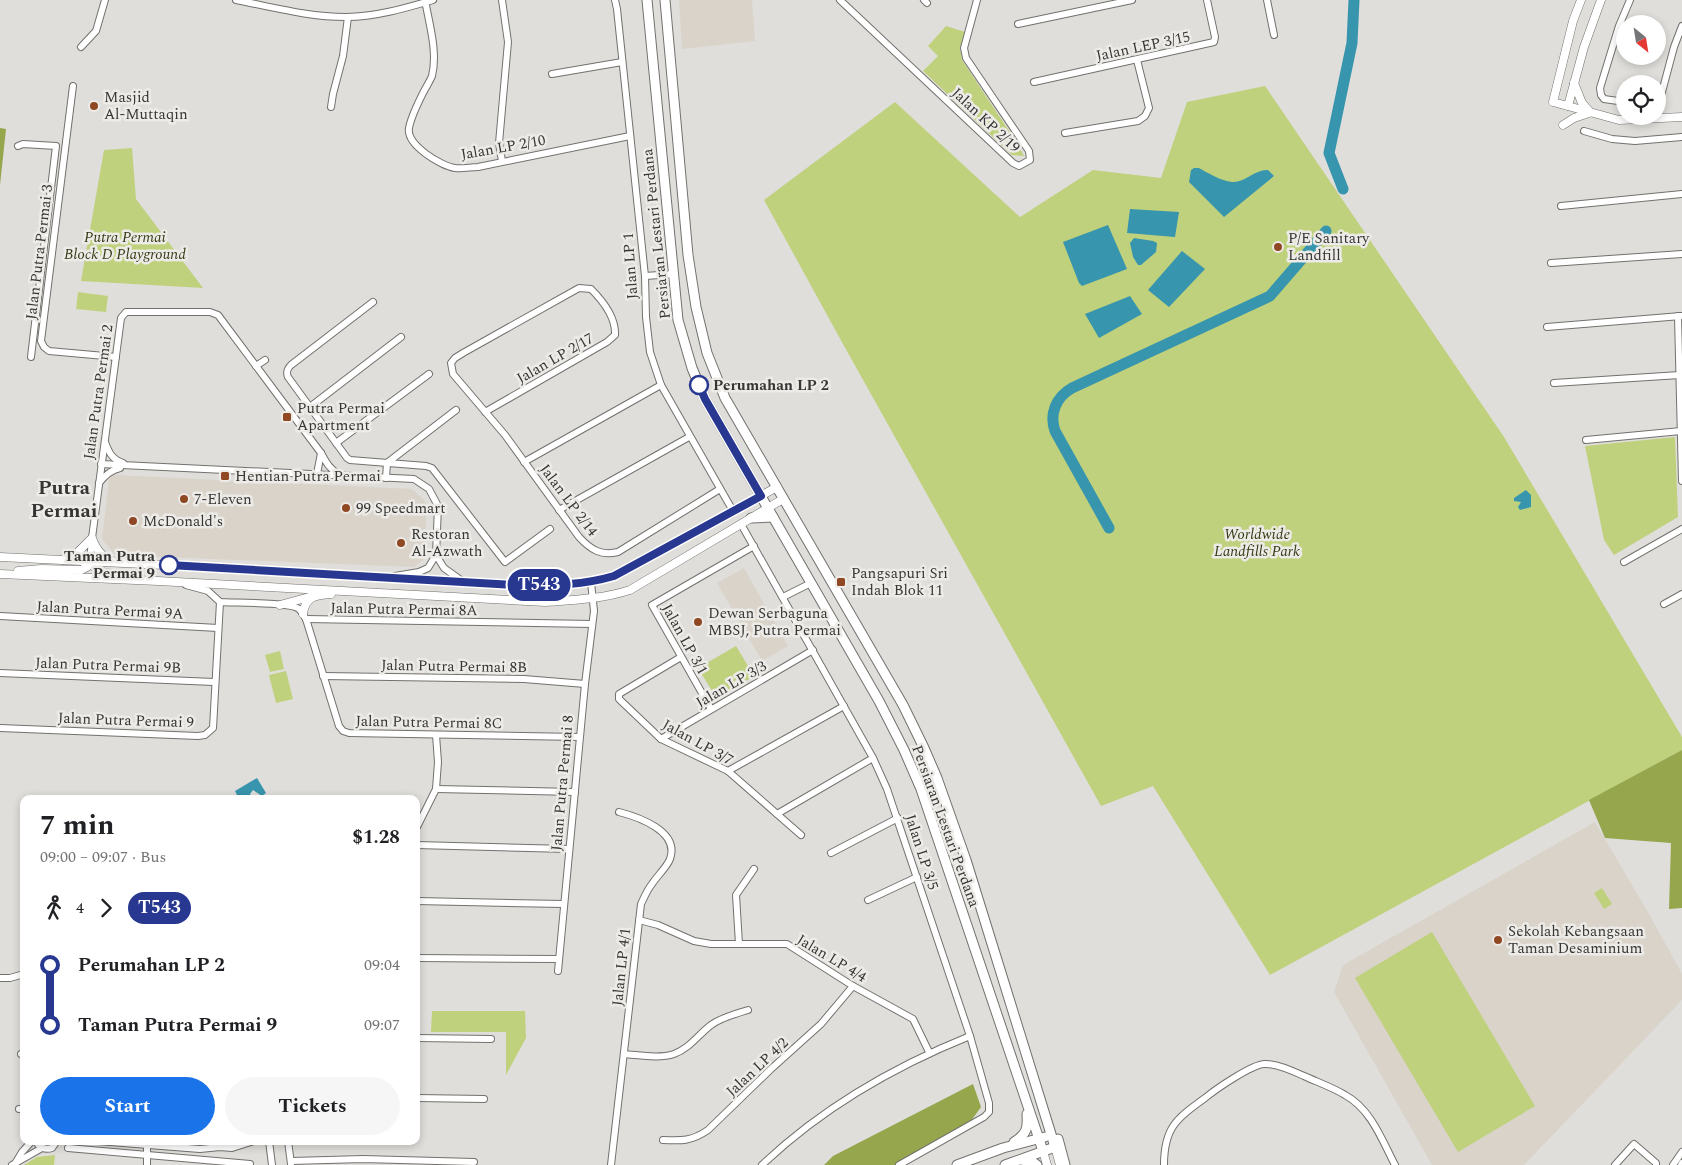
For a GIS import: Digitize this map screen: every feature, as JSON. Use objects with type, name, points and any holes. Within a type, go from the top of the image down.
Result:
[{"type":"main road","name":"Persiaran Lestari Perdana","points":[[647,0],[678,320],[692,368],[705,399],[879,700],[904,750],[914,774],[1043,1151]]},
{"type":"main road","name":"Persiaran Lestari Perdana","points":[[665,0],[688,255],[696,307],[707,353],[725,398],[903,705],[924,748],[937,778],[966,860],[1055,1147]]},
{"type":"main road","points":[[672,256],[688,255]]},
{"type":"main road","points":[[751,518],[773,518]]},
{"type":"main road","points":[[1037,1090],[1050,1114],[1065,1165]]},
{"type":"main road","points":[[1003,1148],[1024,1136],[1028,1130],[1027,1102]]},
{"type":"main road","points":[[957,1165],[1003,1148],[1051,1135]]},
{"type":"main road","points":[[1005,1165],[1055,1147]]},
{"type":"main road","points":[[1018,1160],[1033,1162],[1038,1165]]},
{"type":"street","points":[[81,47],[96,31],[104,0]]},
{"type":"street","points":[[236,0],[306,14],[348,17],[378,14],[433,0]]},
{"type":"street","points":[[502,0],[508,42],[499,143],[502,161]]},
{"type":"street","name":"Jalan LP 1","points":[[615,0],[645,276],[646,318],[650,352],[661,385],[733,511]]},
{"type":"street","name":"Jalan KP 2/19","points":[[840,0],[1013,163],[1019,166],[1030,160],[1029,151],[966,58],[964,48],[977,0]]},
{"type":"street","points":[[1018,24],[1132,0]]},
{"type":"street","name":"Jalan LEP 3/15","points":[[1034,82],[1214,42],[1215,37],[1207,0]]},
{"type":"street","points":[[1267,0],[1274,35]]},
{"type":"street","points":[[1581,0],[1572,20],[1554,102],[1619,120],[1682,117]]},
{"type":"street","points":[[1568,106],[1584,47],[1601,0]]},
{"type":"street","points":[[1616,101],[1604,99],[1600,88],[1618,26],[1630,0]]},
{"type":"street","name":"Jalan LP 2/10","points":[[425,1],[434,57],[432,76],[421,97],[409,128],[409,134],[416,144],[432,158],[456,168],[478,166],[630,136]]},
{"type":"street","points":[[331,107],[343,56],[348,17]]},
{"type":"street","points":[[1666,75],[1682,26]]},
{"type":"street","points":[[1065,133],[1138,120],[1145,116],[1148,108],[1137,60]]},
{"type":"street","points":[[552,74],[622,62]]},
{"type":"street","points":[[1574,82],[1582,102],[1591,113]]},
{"type":"street","name":"Jalan Putra Permai 3","points":[[73,86],[41,338],[44,347],[49,351],[116,357]]},
{"type":"street","points":[[1563,125],[1574,118],[1591,113]]},
{"type":"street","points":[[1584,131],[1612,139],[1635,141],[1682,136]]},
{"type":"street","points":[[18,146],[23,144],[56,146],[32,357]]},
{"type":"street","points":[[1561,206],[1682,194]]},
{"type":"street","points":[[1551,264],[1682,254]]},
{"type":"street","points":[[645,276],[674,274]]},
{"type":"street","name":"Jalan LP 2/17","points":[[453,374],[451,364],[455,358],[579,288],[591,288],[599,297],[616,324],[615,334],[607,342],[485,412]]},
{"type":"street","points":[[373,302],[287,368],[288,377],[336,443],[350,460],[432,468],[506,562],[550,529]]},
{"type":"street","name":"Jalan Putra Permai 2","points":[[90,562],[121,318],[126,312],[214,313],[321,452],[334,472],[340,475]]},
{"type":"street","points":[[1547,327],[1680,316],[1682,481]]},
{"type":"street","points":[[310,407],[401,337]]},
{"type":"street","points":[[256,366],[265,360]]},
{"type":"street","points":[[336,443],[429,374]]},
{"type":"street","name":"Jalan LP 2/14","points":[[453,374],[505,435],[589,548],[605,554],[618,552],[720,489]]},
{"type":"street","points":[[1554,383],[1680,375]]},
{"type":"street","points":[[524,462],[661,385]]},
{"type":"street","points":[[386,478],[387,463],[456,410]]},
{"type":"street","points":[[1586,440],[1681,432]]},
{"type":"street","points":[[559,510],[689,437]]},
{"type":"street","points":[[104,441],[110,454],[116,461],[129,466]]},
{"type":"street","points":[[317,474],[321,452]]},
{"type":"street","points":[[101,464],[414,479],[429,489],[438,506],[436,554],[428,568],[419,572],[379,578]]},
{"type":"street","points":[[99,484],[114,469],[129,466]]},
{"type":"street","points":[[0,557],[514,585],[565,586],[614,576],[777,487]]},
{"type":"street","points":[[3,574],[545,602],[593,598],[612,596],[630,590],[783,498]]},
{"type":"street","name":"Jalan LP 3/5","points":[[741,524],[873,758],[898,818],[970,1036],[989,1103],[989,1112],[981,1120],[899,1165]]},
{"type":"street","points":[[1624,562],[1682,528]]},
{"type":"street","points":[[61,561],[75,555],[92,538],[96,549],[105,558],[119,564]]},
{"type":"street","name":"Jalan LP 3/1","points":[[711,709],[652,605],[754,546]]},
{"type":"street","points":[[436,554],[444,568],[462,581]]},
{"type":"street","points":[[3,574],[41,569],[81,570],[88,567],[90,562]]},
{"type":"street","points":[[90,562],[100,572],[137,575],[158,581]]},
{"type":"street","points":[[179,582],[208,591],[220,602]]},
{"type":"street","name":"Jalan Putra Permai 8","points":[[558,971],[584,684],[594,611],[591,582]]},
{"type":"street","points":[[783,597],[811,583]]},
{"type":"street","points":[[280,605],[315,595],[356,591]]},
{"type":"street","points":[[1664,604],[1682,594]]},
{"type":"street","points":[[304,617],[304,606],[315,595]]},
{"type":"street","name":"Jalan Putra Permai 8A","points":[[220,602],[293,606],[299,609],[304,617],[592,624]]},
{"type":"street","name":"Jalan Putra Permai 9","points":[[0,728],[206,735],[212,728],[220,602]]},
{"type":"street","name":"Jalan Putra Permai 9A","points":[[0,616],[218,628]]},
{"type":"street","name":"Jalan Putra Permai 8C","points":[[304,617],[339,726],[349,734],[579,737]]},
{"type":"street","name":"Jalan LP 3/3","points":[[661,739],[813,650]]},
{"type":"street","name":"Jalan LP 3/7","points":[[681,658],[619,694],[619,700],[661,739],[728,771],[801,835]]},
{"type":"street","name":"Jalan Putra Permai 9B","points":[[0,673],[214,682]]},
{"type":"street","name":"Jalan Putra Permai 8B","points":[[323,676],[524,680],[584,684]]},
{"type":"street","points":[[728,771],[844,706]]},
{"type":"street","points":[[420,821],[436,789],[438,762],[436,735]]},
{"type":"street","points":[[777,814],[873,758]]},
{"type":"street","points":[[436,789],[574,792]]},
{"type":"street","name":"Jalan LP 4/1","points":[[611,1165],[641,904],[650,886],[670,858],[671,844],[665,834],[649,823],[618,812]]},
{"type":"street","points":[[831,853],[898,818]]},
{"type":"street","points":[[420,845],[569,849]]},
{"type":"street","points":[[739,944],[736,895],[754,869]]},
{"type":"street","points":[[868,900],[917,877]]},
{"type":"street","points":[[420,902],[563,904]]},
{"type":"street","name":"Jalan LP 4/4","points":[[639,920],[658,925],[694,941],[711,944],[786,944],[853,986],[914,1019],[929,1052]]},
{"type":"street","points":[[420,958],[559,959]]},
{"type":"street","points":[[0,978],[20,975]]},
{"type":"street","name":"Jalan LP 4/2","points":[[663,1140],[681,1141],[696,1138],[708,1130],[821,1024],[853,986]]},
{"type":"street","points":[[624,1054],[664,1056],[675,1054],[683,1050],[712,1024],[748,1010]]},
{"type":"street","points":[[762,1165],[825,1112],[858,1091],[929,1052],[970,1036]]},
{"type":"street","points":[[420,1038],[491,1039]]},
{"type":"street","points":[[1164,1165],[1164,1150],[1168,1134],[1174,1124],[1186,1112],[1216,1090],[1264,1064],[1287,1068],[1347,1095],[1362,1108],[1373,1122],[1395,1165]]},
{"type":"street","points":[[420,1098],[484,1099]]},
{"type":"street","points":[[1615,1165],[1634,1144],[1652,1158],[1656,1165]]},
{"type":"street","points":[[14,1164],[28,1145]]},
{"type":"street","points":[[14,1164],[42,1148],[52,1148],[54,1145]]},
{"type":"street","points":[[91,1145],[91,1150]]},
{"type":"street","points":[[147,1165],[147,1145],[200,1149],[216,1145]]},
{"type":"street","points":[[221,1145],[225,1149],[237,1145]]},
{"type":"street","points":[[270,1145],[272,1165]]},
{"type":"street","points":[[289,1145],[291,1163],[363,1159],[474,1162]]},
{"type":"street","points":[[1055,1147],[1060,1165]]},
{"type":"street","points":[[68,1148],[250,1164]]},
{"type":"street","name":"Persiaran Lestari Perdana","points":[[1043,1151],[1047,1165]]},
{"type":"street","points":[[1673,1165],[1682,1152]]},
{"type":"shaded area","points":[[679,0],[752,0],[755,41],[682,49]]},
{"type":"shaded area","points":[[114,475],[412,489],[426,502],[426,557],[414,567],[115,555],[102,539],[109,479]]},
{"type":"shaded area","points":[[744,568],[788,646],[762,661],[717,583]]},
{"type":"shaded area","points":[[1595,822],[1682,974],[1682,1000],[1524,1165],[1432,1165],[1334,992],[1343,965]]},
{"type":"green space","points":[[946,26],[965,32],[960,48],[962,60],[1024,156],[1012,155],[923,71],[938,56],[928,46]]},
{"type":"green space","name":"Worldwide Landfills Park","points":[[1265,86],[1504,437],[1682,737],[1682,750],[1270,975],[1153,786],[1101,806],[764,200],[895,102],[1020,217],[1093,170],[1161,178],[1187,102]]},
{"type":"green space","points":[[0,128],[6,129],[0,185]]},
{"type":"green space","name":"Putra Permai Block D Playground","points":[[132,148],[136,199],[203,288],[81,281],[104,150]]},
{"type":"green space","points":[[78,292],[108,296],[106,312],[76,309]]},
{"type":"green space","points":[[1675,437],[1678,517],[1614,555],[1604,540],[1585,446]]},
{"type":"green space","points":[[736,646],[754,676],[717,699],[698,668]]},
{"type":"green space","points":[[280,651],[284,669],[270,672],[265,655]]},
{"type":"green space","points":[[286,671],[293,699],[276,703],[269,675]]},
{"type":"green space","points":[[1682,750],[1682,908],[1669,909],[1671,843],[1605,838],[1589,800]]},
{"type":"green space","points":[[1602,888],[1612,904],[1604,909],[1594,893]]},
{"type":"green space","points":[[1432,932],[1535,1106],[1458,1152],[1355,978]]},
{"type":"green space","points":[[432,1011],[525,1011],[526,1038],[506,1075],[506,1032],[431,1032]]},
{"type":"green space","points":[[973,1084],[981,1107],[971,1121],[896,1165],[824,1165],[833,1156]]},
{"type":"green space","points":[[55,1155],[54,1165],[24,1165],[37,1157]]},
{"type":"water","points":[[1199,168],[1232,182],[1237,182],[1263,170],[1268,170],[1274,176],[1224,217],[1189,182],[1191,170]]},
{"type":"water","points":[[1130,209],[1179,212],[1175,237],[1127,233]]},
{"type":"water","points":[[1108,225],[1127,269],[1082,286],[1079,283],[1063,242]]},
{"type":"water","points":[[1134,238],[1157,243],[1156,252],[1141,265],[1138,265],[1133,257],[1130,243]]},
{"type":"water","points":[[1182,251],[1205,269],[1169,307],[1148,290]]},
{"type":"water","points":[[1130,296],[1142,314],[1099,338],[1085,314]]},
{"type":"water","points":[[1526,490],[1531,495],[1531,507],[1520,510],[1518,507],[1521,502],[1514,501],[1514,498]]},
{"type":"water","points":[[257,778],[266,793],[260,795],[253,790],[251,795],[237,795],[235,791]]},
{"type":"waterway","points":[[1343,189],[1329,153],[1352,43],[1354,0]]},
{"type":"waterway","points":[[1109,528],[1055,431],[1053,418],[1058,401],[1072,388],[1270,296],[1326,231]]},
{"type":"bus line","name":"T543","points":[[169,565],[514,585],[565,586],[593,582],[614,576],[761,496],[705,399],[699,385]]},
{"type":"place","name":"Masjid Al-Muttaqin","points":[[94,106]]},
{"type":"place","name":"P/E Sanitary Landfill","points":[[1278,247]]},
{"type":"place","name":"Perumahan LP 2","points":[[699,385]]},
{"type":"place","name":"Putra Permai Apartment","points":[[287,417]]},
{"type":"place","name":"Hentian Putra Permai","points":[[225,476]]},
{"type":"place","name":"7-Eleven","points":[[184,499]]},
{"type":"place","name":"99 Speedmart","points":[[346,508]]},
{"type":"place","name":"McDonald's","points":[[133,521]]},
{"type":"place","name":"Restoran Al-Azwath","points":[[401,543]]},
{"type":"place","name":"Taman Putra Permai 9","points":[[169,565]]},
{"type":"place","name":"Pangsapuri Sri Indah Blok 11","points":[[841,582]]},
{"type":"place","name":"Dewan Serbaguna MBSJ, Putra Permai","points":[[698,622]]},
{"type":"place","name":"Sekolah Kebangsaan Taman Desaminium","points":[[1498,940]]},
{"type":"district","name":"Putra Permai","points":[[64,498]]}]
